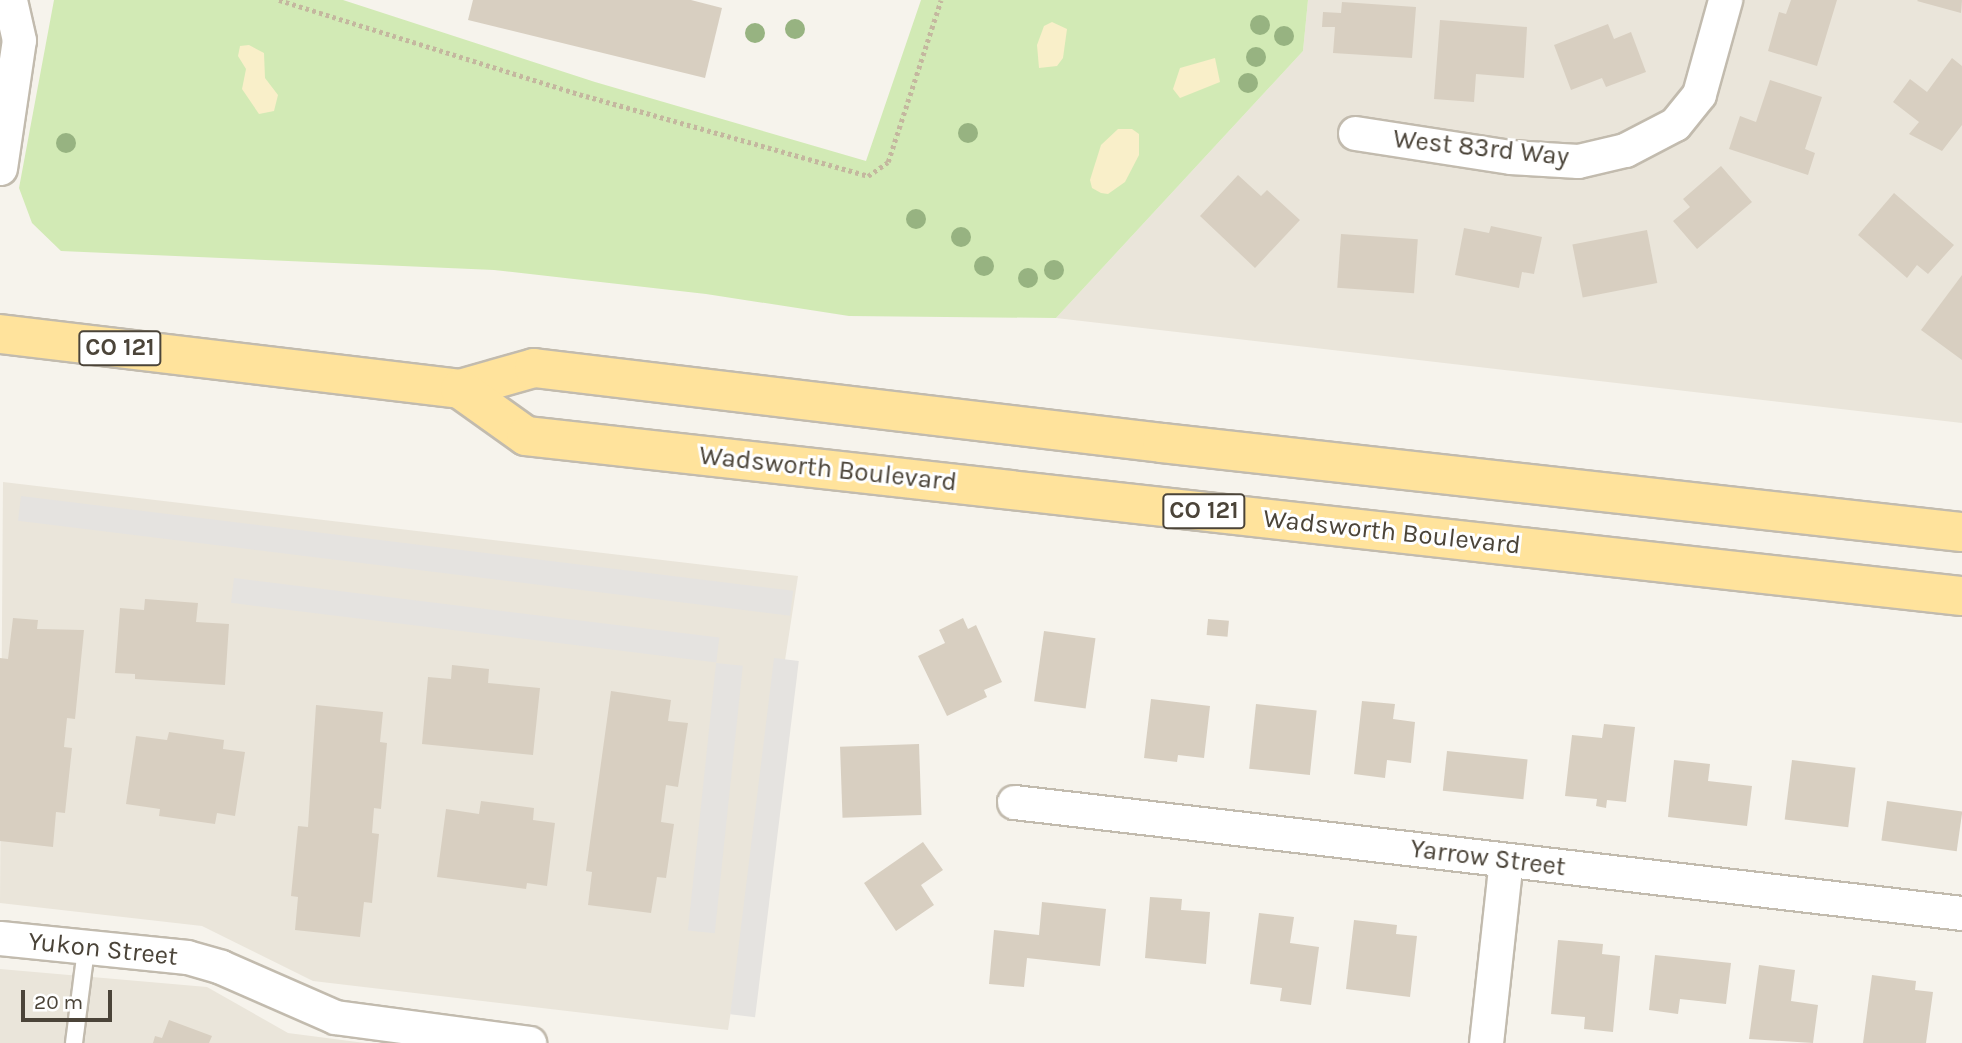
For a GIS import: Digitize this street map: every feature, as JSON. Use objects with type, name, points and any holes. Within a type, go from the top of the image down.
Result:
[{"type":"main road","name":"Wadsworth Boulevard","points":[[0,334],[460,389],[534,368],[1162,443],[1962,532]]},
{"type":"main road","name":"Wadsworth Boulevard","points":[[460,389],[526,436],[1962,596]]},
{"type":"street","points":[[0,6],[4,0]]},
{"type":"street","points":[[0,168],[19,40],[10,0]]},
{"type":"street","name":"West 83rd Way","points":[[1355,133],[1510,157],[1578,161],[1625,150],[1675,124],[1699,94],[1726,0]]},
{"type":"street","name":"Yarrow Street","points":[[1014,802],[1962,913]]},
{"type":"street","points":[[1486,1043],[1506,860]]},
{"type":"street","name":"Yukon Street","points":[[0,938],[86,949],[187,957],[221,967],[335,1017],[529,1043]]},
{"type":"lane","points":[[74,1043],[86,949]]},
{"type":"path","points":[[279,0],[586,96],[868,176],[888,162],[941,0]]},
{"type":"shaded area","points":[[1308,0],[1962,0],[1962,423],[1056,318],[1303,51]]},
{"type":"shaded area","points":[[3,482],[798,576],[728,1030],[313,981],[202,926],[0,903]]},
{"type":"shaded area","points":[[21,496],[793,591],[790,616],[18,521]]},
{"type":"shaded area","points":[[234,578],[719,638],[716,662],[231,603]]},
{"type":"shaded area","points":[[774,658],[799,661],[755,1017],[730,1014]]},
{"type":"shaded area","points":[[716,663],[743,666],[715,933],[688,931]]},
{"type":"shaded area","points":[[0,969],[207,987],[288,1033],[365,1043],[0,1043]]},
{"type":"green space","points":[[54,0],[343,0],[595,82],[866,161],[921,0],[1308,0],[1303,51],[1056,318],[849,316],[706,294],[494,270],[61,251],[32,223],[19,188]]},
{"type":"sand","points":[[1052,22],[1067,29],[1063,58],[1057,66],[1039,68],[1037,45],[1044,26]]},
{"type":"sand","points":[[249,45],[264,53],[265,78],[278,95],[274,111],[259,114],[242,89],[246,69],[238,56],[240,46]]},
{"type":"sand","points":[[1215,58],[1220,82],[1180,98],[1173,89],[1180,68]]},
{"type":"sand","points":[[1118,129],[1132,129],[1139,134],[1139,155],[1125,182],[1108,194],[1101,193],[1092,188],[1090,180],[1101,145]]},
{"type":"building","points":[[473,0],[691,0],[722,8],[705,78],[468,20]]},
{"type":"building","points":[[1791,0],[1837,0],[1817,66],[1768,51],[1779,12],[1786,14]]},
{"type":"building","points":[[1918,0],[1962,0],[1961,13],[1917,1]]},
{"type":"building","points":[[1342,2],[1416,7],[1412,58],[1333,53],[1335,27],[1322,27],[1323,12],[1341,13]]},
{"type":"building","points":[[1440,20],[1527,27],[1524,78],[1476,74],[1474,102],[1434,99]]},
{"type":"building","points":[[1608,24],[1614,39],[1631,32],[1646,72],[1606,87],[1602,78],[1571,90],[1554,45]]},
{"type":"building","points":[[1952,58],[1962,66],[1962,125],[1942,151],[1909,134],[1919,122],[1893,102],[1910,79],[1927,92]]},
{"type":"building","points":[[1770,80],[1822,97],[1805,149],[1815,153],[1808,175],[1729,149],[1740,116],[1756,122]]},
{"type":"building","points":[[1721,166],[1752,202],[1697,249],[1673,221],[1690,207],[1683,199]]},
{"type":"building","points":[[1238,175],[1261,196],[1267,190],[1300,220],[1255,268],[1200,216]]},
{"type":"building","points":[[1894,193],[1954,245],[1928,274],[1917,265],[1907,278],[1858,235]]},
{"type":"building","points":[[1491,226],[1542,237],[1534,274],[1522,272],[1519,288],[1455,275],[1464,228],[1489,233]]},
{"type":"building","points":[[1647,230],[1657,283],[1583,298],[1572,245]]},
{"type":"building","points":[[1341,234],[1418,239],[1414,293],[1337,288]]},
{"type":"building","points":[[1962,275],[1962,360],[1921,330]]},
{"type":"building","points":[[145,599],[198,603],[196,622],[229,624],[225,685],[135,679],[135,674],[115,673],[120,608],[144,610]]},
{"type":"building","points":[[13,618],[38,620],[37,629],[84,630],[75,719],[67,718],[64,747],[72,748],[65,813],[56,812],[53,847],[0,841],[0,658],[8,659]]},
{"type":"building","points":[[963,618],[968,629],[976,625],[1002,682],[984,690],[987,697],[947,716],[918,656],[945,643],[939,630]]},
{"type":"building","points":[[1208,619],[1229,621],[1228,637],[1207,635]]},
{"type":"building","points":[[1044,631],[1095,638],[1086,709],[1034,701]]},
{"type":"building","points":[[452,665],[489,669],[488,683],[540,688],[533,755],[422,744],[428,677],[451,679]]},
{"type":"building","points":[[611,691],[671,700],[668,721],[688,723],[678,787],[666,785],[661,822],[674,824],[666,878],[657,877],[651,913],[588,905],[592,872],[586,871]]},
{"type":"building","points":[[1151,699],[1210,706],[1204,758],[1178,755],[1177,762],[1144,758]]},
{"type":"building","points":[[1362,701],[1395,704],[1393,719],[1415,722],[1411,763],[1387,760],[1385,778],[1354,774]]},
{"type":"building","points":[[1256,704],[1317,710],[1310,775],[1249,769]]},
{"type":"building","points":[[316,705],[383,712],[380,742],[387,743],[381,809],[374,808],[372,833],[379,834],[372,903],[364,902],[360,937],[295,930],[298,897],[291,896],[298,826],[308,827]]},
{"type":"building","points":[[1604,724],[1635,727],[1626,802],[1607,800],[1606,808],[1596,806],[1597,799],[1565,796],[1572,735],[1602,738]]},
{"type":"building","points":[[169,732],[224,740],[223,749],[245,752],[235,816],[217,813],[215,824],[159,816],[160,809],[126,804],[136,736],[167,740]]},
{"type":"building","points":[[919,744],[921,815],[843,818],[840,747]]},
{"type":"building","points":[[1447,751],[1528,759],[1523,799],[1443,791]]},
{"type":"building","points":[[1674,760],[1710,764],[1708,781],[1752,786],[1747,826],[1668,817]]},
{"type":"building","points":[[1792,760],[1856,768],[1848,827],[1785,820]]},
{"type":"building","points":[[481,801],[534,808],[533,820],[555,823],[547,886],[527,883],[526,889],[437,877],[446,809],[479,814]]},
{"type":"building","points":[[1887,801],[1962,812],[1957,851],[1881,841]]},
{"type":"building","points":[[923,842],[943,870],[921,885],[934,905],[896,931],[864,883]]},
{"type":"building","points":[[1150,897],[1182,899],[1181,910],[1210,912],[1206,964],[1145,958]]},
{"type":"building","points":[[1042,902],[1106,909],[1100,966],[1027,958],[1024,987],[989,984],[994,930],[1039,935]]},
{"type":"building","points":[[1259,913],[1294,917],[1290,943],[1319,947],[1311,1005],[1280,1001],[1282,988],[1250,984]]},
{"type":"building","points":[[1354,920],[1397,925],[1396,934],[1417,936],[1410,997],[1346,989]]},
{"type":"building","points":[[1558,940],[1603,944],[1602,954],[1620,956],[1613,1032],[1584,1029],[1585,1017],[1551,1014]]},
{"type":"building","points":[[1655,955],[1731,963],[1726,1004],[1680,999],[1678,1014],[1649,1010]]},
{"type":"building","points":[[1759,965],[1795,970],[1791,1001],[1818,1005],[1813,1043],[1749,1039]]},
{"type":"building","points":[[1872,975],[1916,981],[1915,990],[1933,992],[1926,1043],[1863,1043]]},
{"type":"building","points":[[169,1020],[212,1036],[209,1043],[153,1043],[155,1036],[162,1038]]}]
